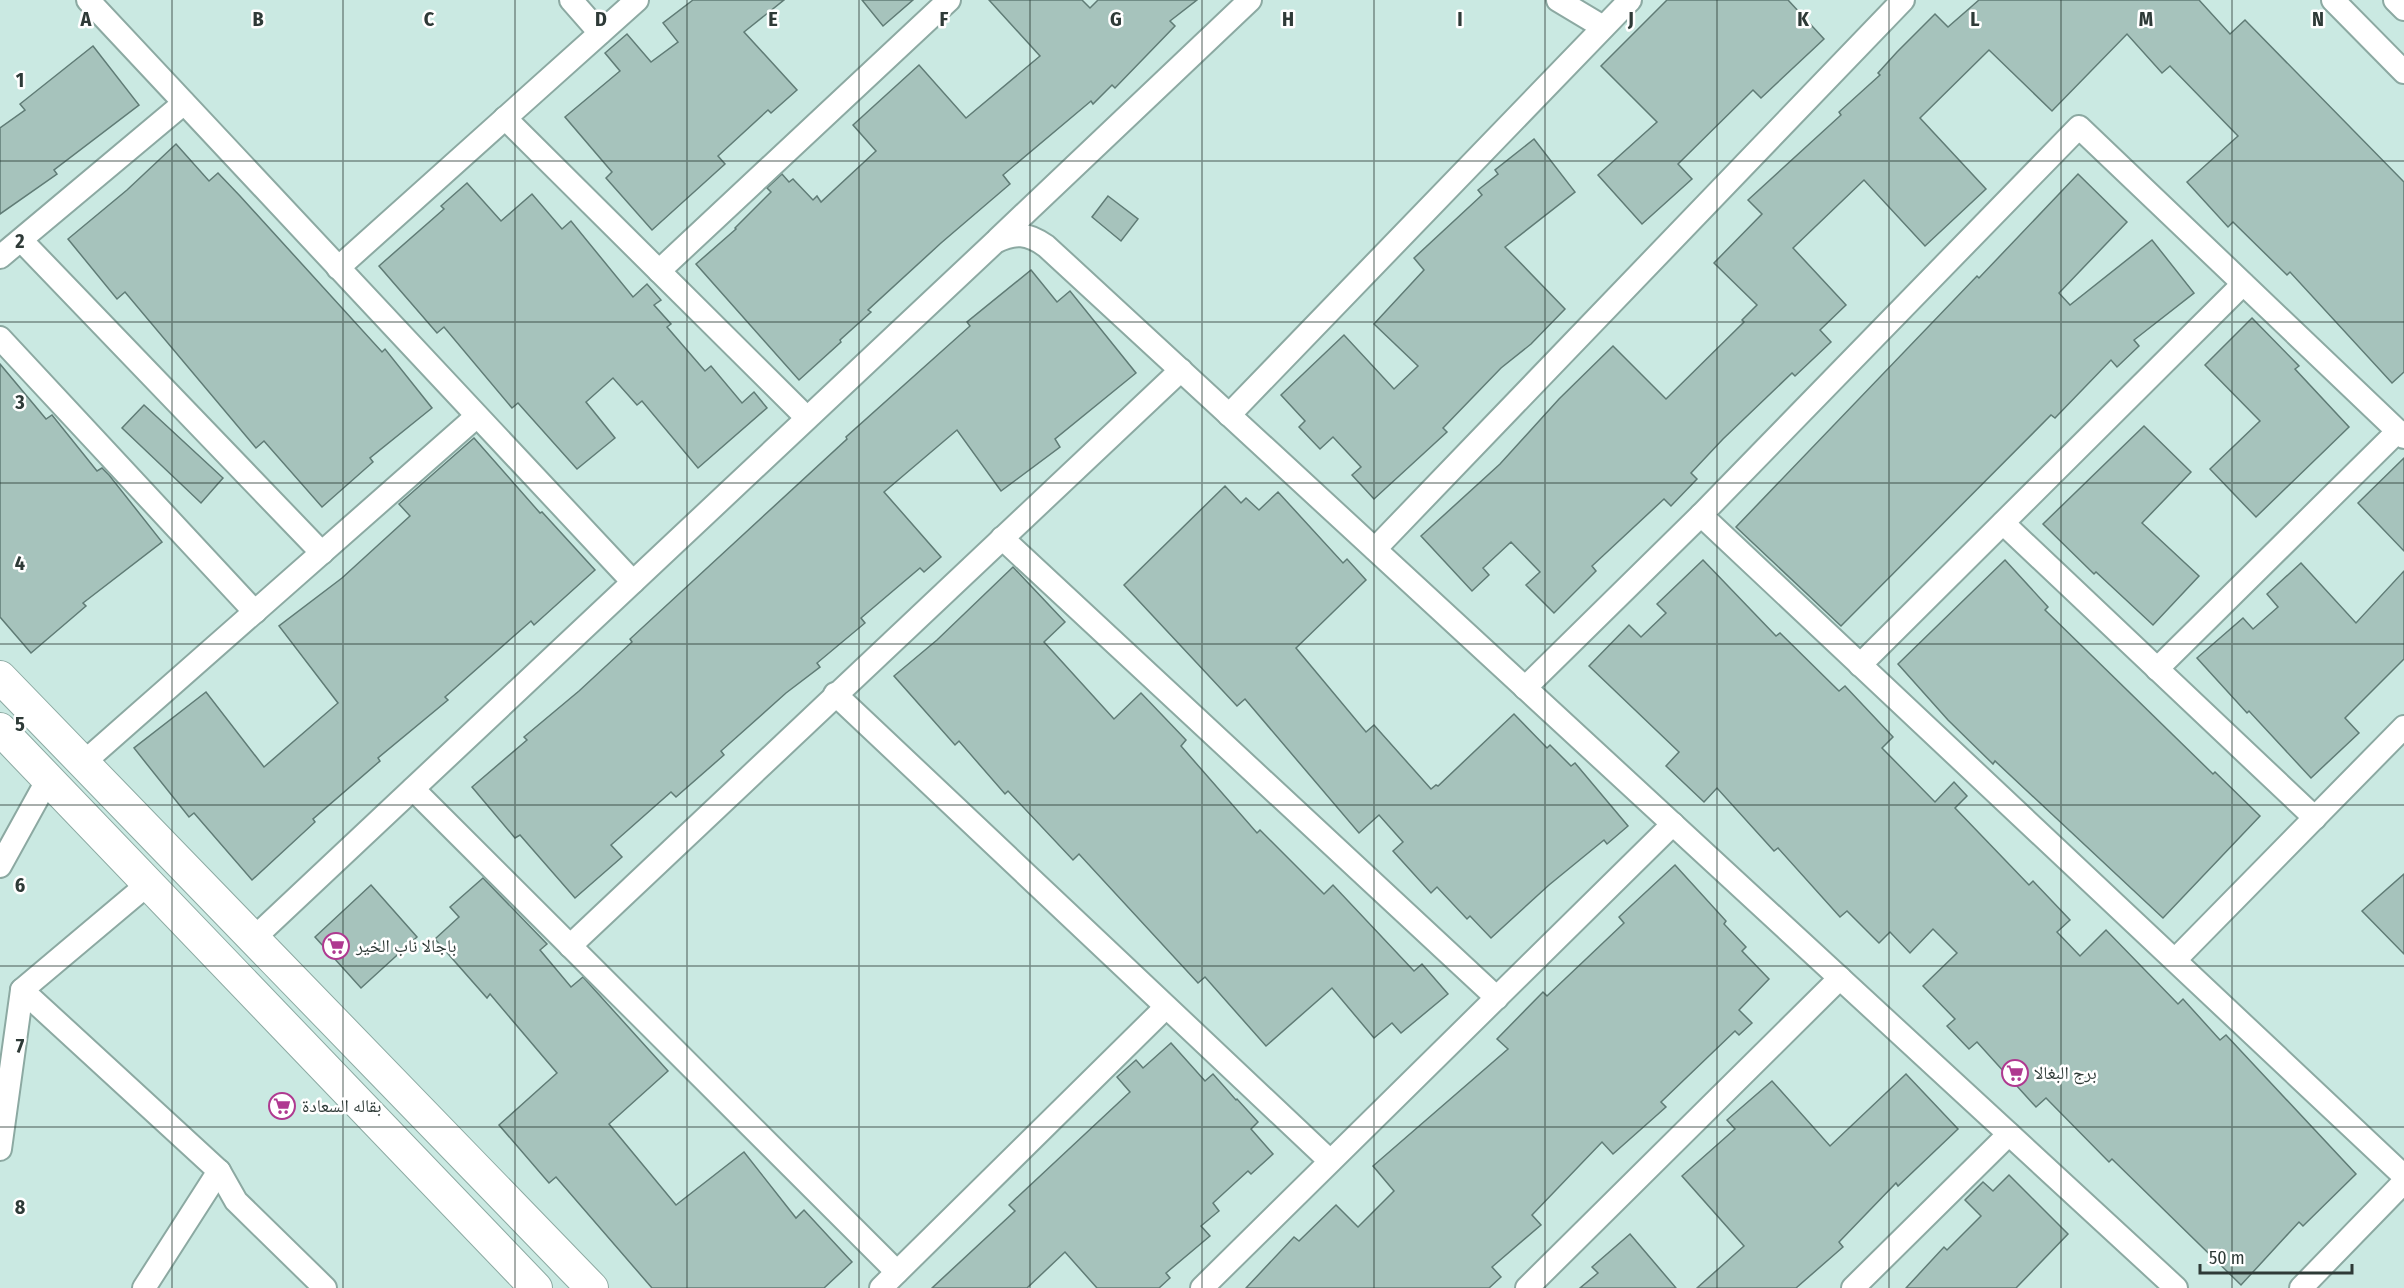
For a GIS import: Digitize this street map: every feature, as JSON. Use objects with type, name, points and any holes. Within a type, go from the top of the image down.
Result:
[{"type":"main road","points":[[0,677],[252,940],[592,1288]]},
{"type":"main road","points":[[0,729],[536,1288]]},
{"type":"street","points":[[88,0],[633,582]]},
{"type":"street","points":[[571,0],[600,33]]},
{"type":"street","points":[[338,268],[637,0]]},
{"type":"street","points":[[659,271],[949,0]]},
{"type":"street","points":[[252,940],[1250,0]]},
{"type":"street","points":[[1558,0],[1604,27]]},
{"type":"street","points":[[1230,415],[1630,0]]},
{"type":"street","points":[[1375,549],[1903,0]]},
{"type":"street","points":[[2395,0],[2404,9]]},
{"type":"street","points":[[2334,3],[2404,72]]},
{"type":"street","points":[[0,257],[184,103]]},
{"type":"street","points":[[506,118],[807,418]]},
{"type":"street","points":[[1525,688],[1701,515],[2079,127],[2401,434],[2157,669]]},
{"type":"street","points":[[995,242],[1008,235],[1022,234],[1040,242],[2176,1288]]},
{"type":"street","points":[[21,240],[321,553]]},
{"type":"street","points":[[1860,665],[2243,284]]},
{"type":"street","points":[[0,338],[255,612]]},
{"type":"street","points":[[570,945],[1181,370]]},
{"type":"street","points":[[82,764],[477,416]]},
{"type":"street","points":[[1701,515],[2404,1176]]},
{"type":"street","points":[[2003,523],[2315,818]]},
{"type":"street","points":[[1002,538],[1497,998]]},
{"type":"street","points":[[836,694],[1330,1161]]},
{"type":"street","points":[[2175,960],[2404,728]]},
{"type":"street","points":[[0,866],[48,779]]},
{"type":"street","points":[[413,789],[897,1272]]},
{"type":"street","points":[[1202,1288],[1673,824]]},
{"type":"street","points":[[0,1149],[22,990],[148,884]]},
{"type":"street","points":[[1527,1288],[1840,978]]},
{"type":"street","points":[[22,990],[219,1171],[236,1201],[326,1288]]},
{"type":"street","points":[[881,1288],[1166,1007]]},
{"type":"street","points":[[1853,1288],[2008,1134]]},
{"type":"street","points":[[144,1288],[219,1171]]},
{"type":"street","points":[[2301,1288],[2404,1182]]},
{"type":"building","points":[[693,0],[784,0],[744,32],[797,90],[771,113],[768,110],[718,156],[725,164],[652,230],[606,178],[612,172],[565,117],[620,71],[605,53],[627,34],[651,62],[678,42],[663,23]]},
{"type":"building","points":[[862,0],[913,0],[883,26]]},
{"type":"building","points":[[989,0],[1082,0],[1090,8],[1098,0],[1197,0],[1170,21],[1175,26],[1115,88],[1112,85],[1093,104],[1091,101],[1003,175],[1010,184],[868,310],[871,312],[799,380],[696,264],[736,229],[771,192],[767,188],[782,174],[789,182],[793,179],[813,200],[817,196],[821,202],[876,151],[853,125],[919,65],[966,118],[1040,56]]},
{"type":"building","points":[[1667,0],[1788,0],[1824,39],[1761,98],[1753,90],[1678,164],[1692,179],[1642,224],[1598,175],[1657,122],[1601,66]]},
{"type":"building","points":[[1979,0],[2199,0],[2230,34],[2245,20],[2404,182],[2404,372],[2392,383],[2290,272],[2287,275],[2233,222],[2228,227],[2187,182],[2238,136],[2170,66],[2162,73],[2127,34],[2052,111],[1989,50],[1920,118],[1986,189],[1925,246],[1864,180],[1793,248],[1846,305],[1820,330],[1831,342],[1795,376],[1792,373],[1723,439],[1691,473],[1697,479],[1671,506],[1664,499],[1592,566],[1596,571],[1554,613],[1526,585],[1540,572],[1511,542],[1483,568],[1489,575],[1472,591],[1421,536],[1500,464],[1559,399],[1613,346],[1666,399],[1744,322],[1742,320],[1757,305],[1714,263],[1762,214],[1748,200],[1841,115],[1839,112],[1880,75],[1878,73],[1935,14],[1948,27]]},
{"type":"building","points":[[93,46],[139,105],[54,170],[57,174],[0,214],[0,128],[25,110],[20,104]]},
{"type":"building","points":[[1534,139],[1575,192],[1505,247],[1565,309],[1531,344],[1501,368],[1443,428],[1447,432],[1374,499],[1352,475],[1361,467],[1333,437],[1320,449],[1299,427],[1305,421],[1281,395],[1344,335],[1394,389],[1418,366],[1374,324],[1424,270],[1414,258],[1482,195],[1478,190],[1498,174],[1495,170]]},
{"type":"building","points":[[176,144],[209,181],[218,173],[382,352],[385,349],[432,408],[370,458],[373,462],[322,507],[264,441],[256,448],[125,292],[117,299],[68,239],[127,190]]},
{"type":"building","points":[[2078,174],[2127,222],[2059,293],[2070,305],[2152,240],[2194,293],[2134,340],[2139,346],[2117,367],[2111,360],[2055,418],[2051,415],[1841,626],[1736,527]]},
{"type":"building","points":[[467,183],[501,221],[532,194],[562,229],[571,221],[633,297],[647,284],[661,300],[654,305],[671,324],[667,327],[705,371],[711,366],[742,403],[754,392],[767,408],[698,468],[642,401],[637,405],[613,378],[586,402],[615,438],[577,469],[518,403],[512,408],[444,327],[437,333],[379,266],[444,209],[441,206]]},
{"type":"building","points":[[1108,196],[1138,219],[1121,241],[1092,217]]},
{"type":"building","points":[[1031,270],[1057,302],[1070,291],[1136,373],[1055,439],[1060,447],[1001,491],[957,430],[884,492],[941,557],[924,572],[920,568],[861,618],[865,623],[817,663],[820,667],[786,693],[721,751],[724,755],[676,797],[671,792],[611,845],[622,857],[575,898],[520,835],[515,838],[472,787],[527,740],[524,737],[579,691],[632,642],[630,639],[847,439],[846,437],[970,326],[967,322]]},
{"type":"building","points":[[2252,318],[2299,366],[2295,369],[2349,427],[2256,517],[2210,469],[2260,421],[2205,365]]},
{"type":"building","points":[[0,364],[46,419],[52,415],[97,471],[102,468],[109,475],[162,542],[83,603],[86,606],[31,653],[0,617]]},
{"type":"building","points":[[144,405],[223,478],[201,503],[122,428]]},
{"type":"building","points":[[2144,426],[2191,472],[2142,523],[2199,576],[2153,625],[2096,572],[2094,574],[2043,524]]},
{"type":"building","points":[[474,438],[540,513],[542,512],[595,570],[534,625],[531,621],[445,697],[448,700],[378,758],[380,761],[313,819],[315,822],[252,880],[194,813],[189,817],[134,748],[206,692],[264,767],[338,703],[279,626],[342,578],[410,516],[399,504]]},
{"type":"building","points":[[2404,458],[2404,551],[2358,503]]},
{"type":"building","points":[[1225,486],[1241,503],[1246,498],[1259,510],[1278,492],[1343,563],[1347,559],[1366,580],[1296,648],[1366,732],[1374,725],[1431,789],[1438,786],[1514,714],[1547,748],[1550,745],[1571,766],[1575,763],[1628,826],[1607,844],[1604,840],[1549,885],[1491,938],[1470,916],[1467,919],[1437,887],[1431,893],[1393,851],[1403,842],[1379,815],[1359,833],[1245,699],[1237,706],[1124,585]]},
{"type":"building","points":[[1703,560],[1776,636],[1780,633],[1839,691],[1845,686],[1893,737],[1882,748],[1935,802],[1954,782],[1967,796],[1955,808],[2029,885],[2033,881],[2070,920],[2057,932],[2080,956],[2106,930],[2178,1004],[2183,999],[2220,1040],[2226,1035],[2356,1174],[2303,1226],[2299,1222],[2241,1285],[2112,1159],[2109,1162],[2046,1098],[2036,1107],[1977,1042],[1969,1049],[1947,1026],[1955,1019],[1923,986],[1957,953],[1933,929],[1910,953],[1890,932],[1879,943],[1847,911],[1840,917],[1778,848],[1774,851],[1717,788],[1704,802],[1666,766],[1679,752],[1589,666],[1629,625],[1641,637],[1666,613],[1657,604]]},
{"type":"building","points":[[2005,560],[2048,607],[2045,610],[2213,774],[2215,772],[2260,816],[2163,918],[1995,761],[1993,764],[1948,720],[1898,664]]},
{"type":"building","points":[[2301,563],[2356,623],[2404,571],[2404,659],[2345,718],[2359,733],[2311,778],[2197,658],[2243,618],[2253,629],[2278,607],[2267,594]]},
{"type":"building","points":[[1013,567],[1065,622],[1044,642],[1114,719],[1141,693],[1186,740],[1181,746],[1257,833],[1260,830],[1324,894],[1333,885],[1414,971],[1422,964],[1448,994],[1401,1033],[1392,1023],[1374,1038],[1332,988],[1266,1046],[1205,977],[1198,983],[1079,854],[1073,860],[1008,791],[1005,794],[959,741],[955,745],[894,676],[937,640]]},
{"type":"building","points":[[1675,865],[1726,921],[1724,924],[1746,947],[1742,951],[1769,979],[1739,1010],[1752,1023],[1739,1035],[1735,1031],[1661,1102],[1666,1107],[1613,1154],[1602,1142],[1532,1215],[1541,1225],[1492,1267],[1501,1277],[1489,1288],[1246,1288],[1294,1237],[1299,1241],[1336,1205],[1358,1227],[1394,1191],[1373,1166],[1508,1049],[1497,1039],[1543,992],[1547,996],[1624,923],[1619,917]]},
{"type":"building","points":[[2404,874],[2404,954],[2362,911]]},
{"type":"building","points":[[483,878],[547,944],[540,950],[571,987],[583,977],[668,1071],[609,1124],[676,1205],[744,1152],[796,1218],[804,1210],[852,1262],[824,1288],[652,1288],[556,1177],[549,1183],[499,1125],[557,1073],[490,994],[487,998],[435,939],[459,917],[450,907]]},
{"type":"building","points":[[371,885],[417,937],[361,988],[315,937]]},
{"type":"building","points":[[1171,1043],[1205,1081],[1213,1074],[1237,1099],[1258,1122],[1251,1129],[1273,1154],[1251,1174],[1248,1171],[1213,1203],[1219,1211],[1201,1226],[1210,1236],[1166,1273],[1170,1278],[1159,1288],[1097,1288],[1065,1252],[1027,1288],[932,1288],[1015,1211],[1009,1205],[1130,1092],[1117,1077],[1136,1060],[1143,1068]]},
{"type":"building","points":[[1906,1074],[1958,1129],[1898,1186],[1896,1183],[1839,1242],[1843,1247],[1796,1288],[1697,1288],[1744,1246],[1682,1176],[1735,1129],[1727,1120],[1772,1081],[1830,1146]]},
{"type":"building","points":[[2009,1175],[2068,1234],[2016,1288],[1906,1288],[1944,1247],[1947,1250],[1981,1216],[1965,1200],[1983,1182],[1993,1191]]},
{"type":"building","points":[[1630,1234],[1676,1288],[1580,1288],[1598,1273],[1592,1267]]},
{"type":"place","name":"باجالا ناب الخير","points":[[336,946]]},
{"type":"place","name":"برج البغالا","points":[[2015,1073]]},
{"type":"place","name":"بقاله السعادة","points":[[282,1106]]}]
